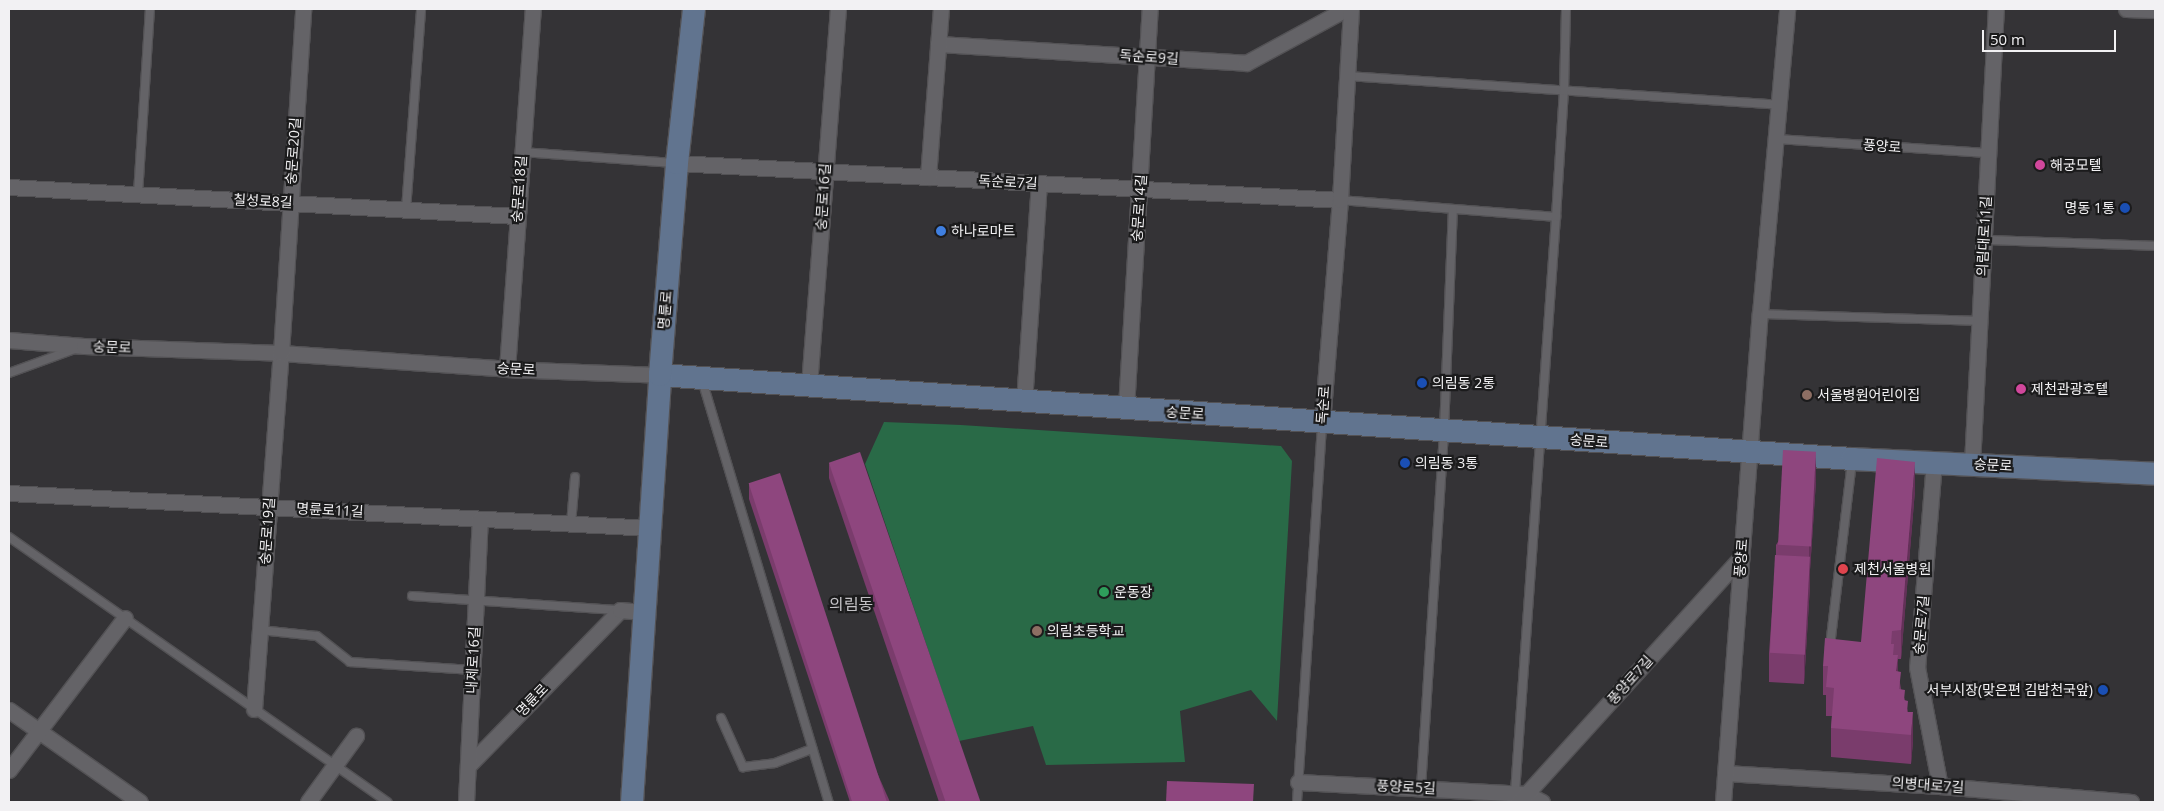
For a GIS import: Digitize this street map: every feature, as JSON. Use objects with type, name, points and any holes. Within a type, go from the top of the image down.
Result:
[{"type":"street","name":"숭문로20길","points":[[282,353],[303,9]]},
{"type":"street","name":"숭문로18길","points":[[507,368],[516,216],[533,9]]},
{"type":"street","name":"명륜로","points":[[632,802],[660,375],[677,163],[694,9]]},
{"type":"street","name":"숭문로16길","points":[[809,385],[838,9]]},
{"type":"street","points":[[928,177],[941,9]]},
{"type":"street","name":"숭문로14길","points":[[1126,408],[1150,9]]},
{"type":"street","name":"독순로9길","points":[[938,44],[1246,63],[1346,9]]},
{"type":"street","name":"독순로","points":[[1322,423],[1340,200],[1351,9]]},
{"type":"street","name":"풍양로","points":[[1722,802],[1760,314],[1777,139],[1787,9]]},
{"type":"street","name":"의림대로11길","points":[[1972,464],[1978,321],[1985,240],[1987,153],[1996,9]]},
{"type":"street","points":[[2126,9],[2155,10]]},
{"type":"street","name":"독순로7길","points":[[677,163],[1340,200]]},
{"type":"street","points":[[1024,402],[1039,184]]},
{"type":"street","name":"칠성로8길","points":[[9,187],[516,216]]},
{"type":"street","name":"숭문로","points":[[9,340],[84,346],[282,353],[507,368],[660,375],[1852,460],[1934,462],[2155,474]]},
{"type":"street","name":"숭문로19길","points":[[254,709],[282,353]]},
{"type":"street","name":"숭문로7길","points":[[1934,462],[1917,668],[1940,786]]},
{"type":"street","name":"명륜로11길","points":[[9,493],[651,528]]},
{"type":"street","name":"내제로16길","points":[[466,802],[480,519]]},
{"type":"street","name":"풍양로7길","points":[[1520,796],[1741,557]]},
{"type":"street","name":"명륜로","points":[[468,766],[620,610]]},
{"type":"street","points":[[620,610],[645,612]]},
{"type":"street","points":[[9,770],[125,618]]},
{"type":"street","points":[[9,710],[140,802]]},
{"type":"street","points":[[308,802],[356,736]]},
{"type":"street","name":"의병대로7길","points":[[1725,774],[1940,786],[2131,802]]},
{"type":"street","name":"풍양로5길","points":[[1298,782],[1421,788],[1520,796],[1542,802]]},
{"type":"lane","points":[[138,194],[150,9]]},
{"type":"lane","points":[[406,210],[421,9]]},
{"type":"lane","points":[[1520,796],[1564,91],[1566,9]]},
{"type":"lane","points":[[1347,76],[1779,105]]},
{"type":"lane","name":"풍양로","points":[[1777,139],[1987,153]]},
{"type":"lane","points":[[522,152],[677,163]]},
{"type":"lane","points":[[1340,200],[1556,217]]},
{"type":"lane","points":[[1421,788],[1444,431],[1453,209]]},
{"type":"lane","points":[[1985,240],[2155,246]]},
{"type":"lane","points":[[1760,314],[1978,321]]},
{"type":"lane","points":[[9,373],[84,346]]},
{"type":"lane","points":[[702,378],[828,802]]},
{"type":"lane","name":"독순로","points":[[1297,802],[1322,423]]},
{"type":"lane","points":[[1830,646],[1852,460]]},
{"type":"lane","points":[[571,524],[574,477]]},
{"type":"lane","points":[[9,537],[387,802]]},
{"type":"lane","points":[[412,596],[620,610]]},
{"type":"lane","points":[[260,630],[317,636],[350,662],[472,670]]},
{"type":"lane","points":[[721,718],[743,768],[775,763],[812,749]]},
{"type":"green space","name":"의림초등학교","points":[[884,422],[961,425],[1281,446],[1292,461],[1277,721],[1251,690],[1180,711],[1185,762],[1046,765],[1033,726],[959,741],[865,464]]},
{"type":"building","points":[[1783,450],[1816,452],[1811,547],[1778,545]]},
{"type":"building","points":[[860,452],[980,802],[946,802],[829,463]]},
{"type":"building","points":[[1877,458],[1915,462],[1901,630],[1892,631],[1891,644],[1894,644],[1893,655],[1898,655],[1896,671],[1901,672],[1899,689],[1905,690],[1904,700],[1908,701],[1907,712],[1913,712],[1911,735],[1831,728],[1834,688],[1826,687],[1828,666],[1823,666],[1825,638],[1861,642]]},
{"type":"building","points":[[780,473],[887,802],[852,802],[749,483]]},
{"type":"building","points":[[1775,555],[1810,557],[1805,655],[1770,653]]},
{"type":"building","points":[[1167,781],[1254,784],[1253,802],[1166,802]]},
{"type":"place","name":"해궁모텔","points":[[2040,165]]},
{"type":"place","name":"명동 1통","points":[[2125,208]]},
{"type":"place","name":"하나로마트","points":[[941,231]]},
{"type":"place","name":"의림동 2통","points":[[1422,383]]},
{"type":"place","name":"제천관광호텔","points":[[2021,389]]},
{"type":"place","name":"서울병원어린이집","points":[[1807,395]]},
{"type":"place","name":"의림동 3통","points":[[1405,463]]},
{"type":"place","name":"제천서울병원","points":[[1843,569]]},
{"type":"place","name":"운동장","points":[[1104,592]]},
{"type":"place","name":"의림초등학교","points":[[1037,631]]},
{"type":"place","name":"서부시장(맞은편 김밥천국앞)","points":[[2103,690]]},
{"type":"district","name":"의림동","points":[[851,604]]}]
